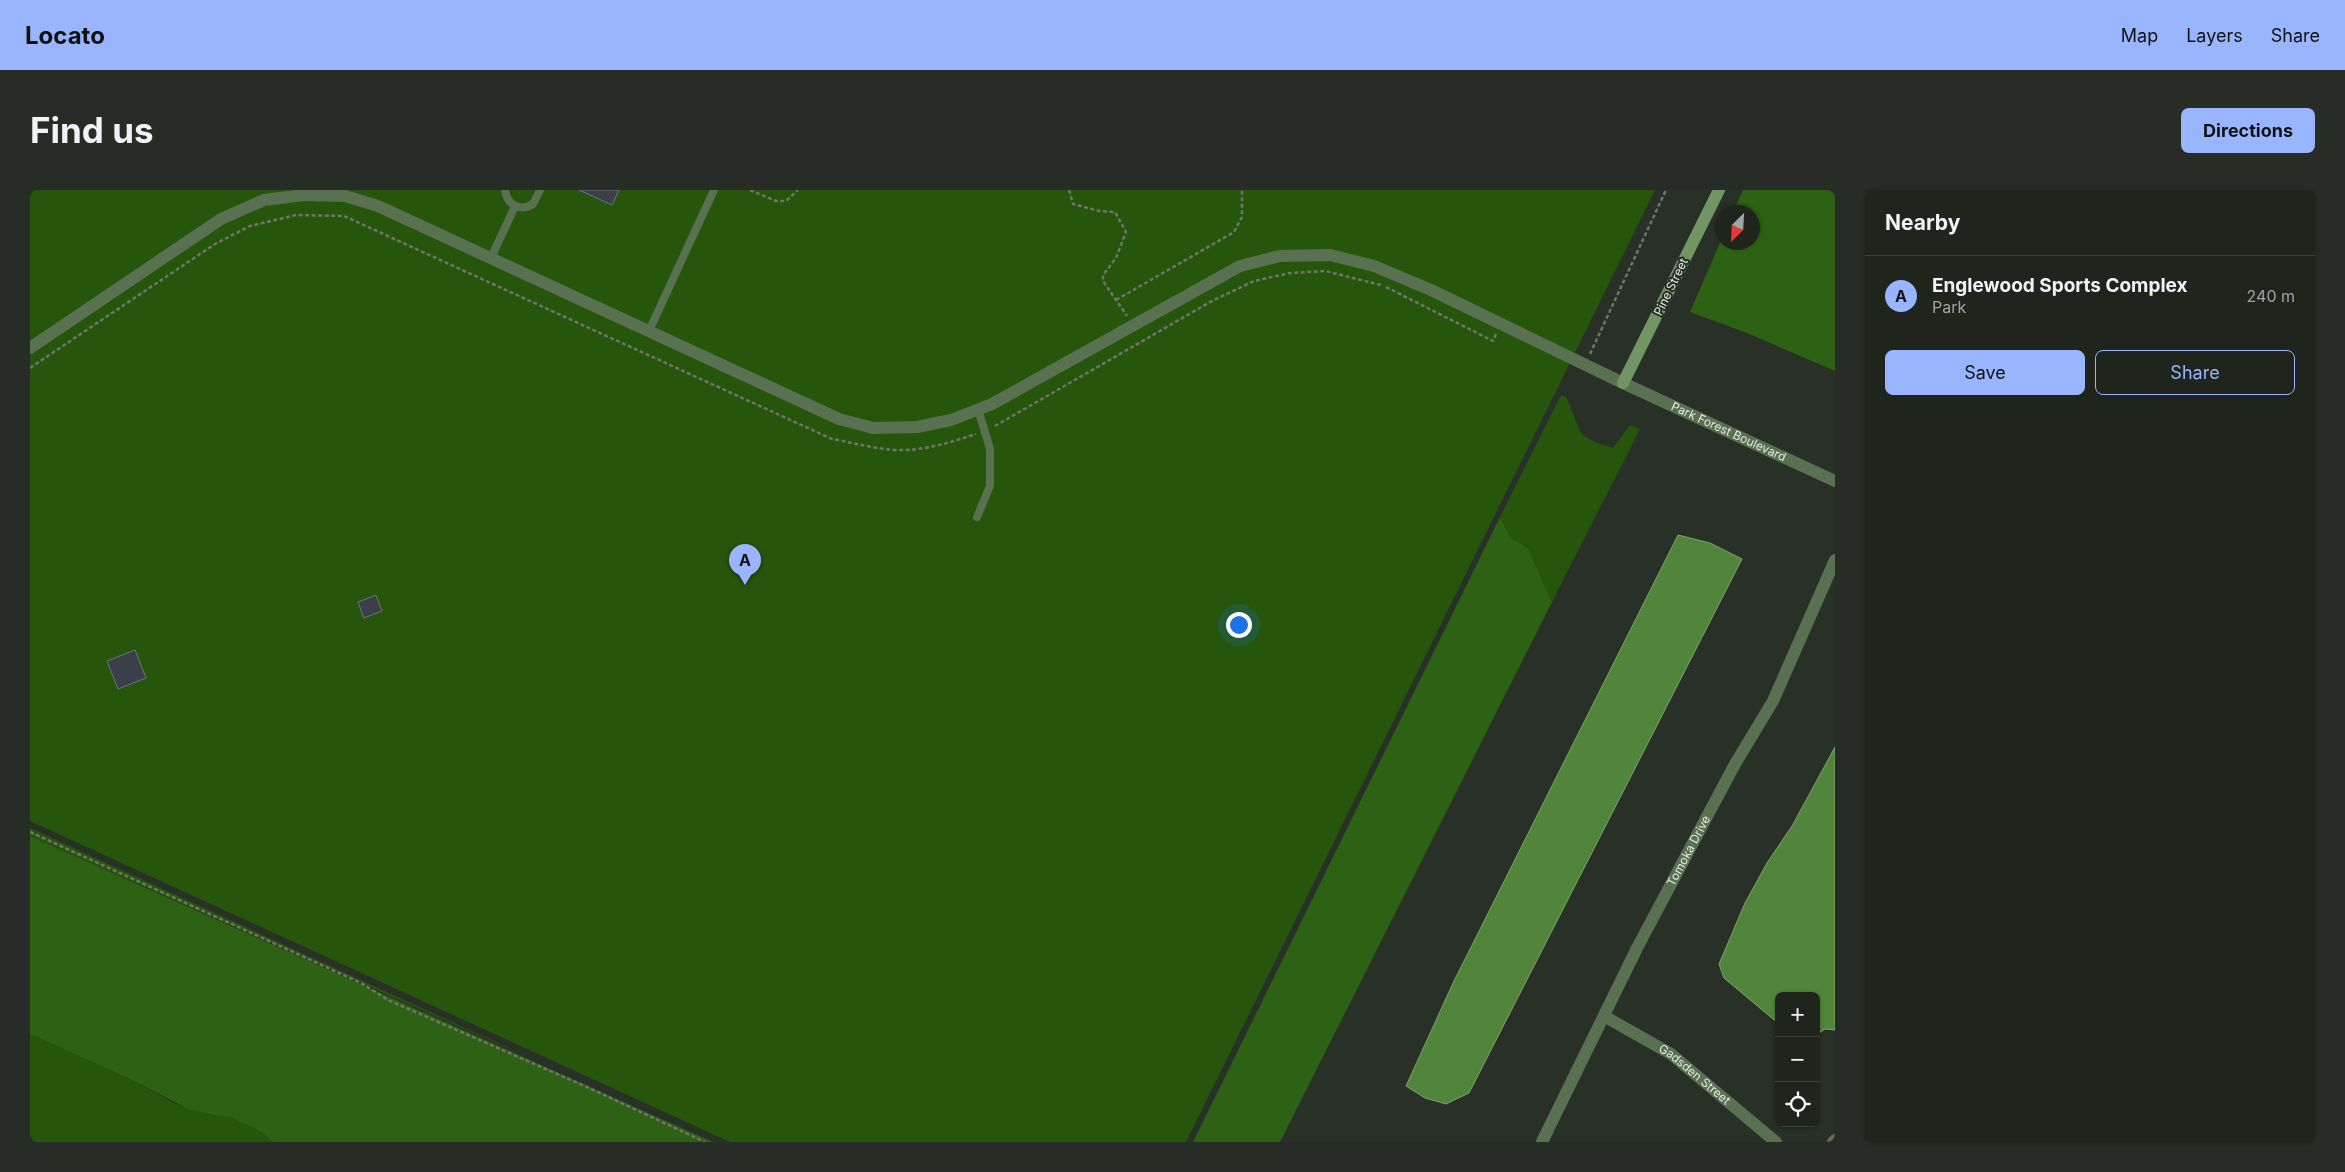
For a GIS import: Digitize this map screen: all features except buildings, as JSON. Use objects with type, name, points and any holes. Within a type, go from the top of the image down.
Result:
[{"type":"street","name":"Pine Street","points":[[1624,383],[1719,190]]},
{"type":"street","name":"Park Forest Boulevard","points":[[30,348],[221,220],[264,200],[304,195],[345,196],[378,206],[839,419],[873,428],[917,426],[951,420],[992,404],[1240,266],[1280,256],[1330,255],[1374,266],[1431,290],[1585,365],[1835,481]]},
{"type":"street","name":"Tomoka Drive","points":[[1542,1142],[1637,948],[1735,764],[1773,701],[1835,560]]},
{"type":"street","name":"Gadsden Street","points":[[1604,1016],[1670,1054],[1776,1142]]},
{"type":"lane","points":[[505,190],[508,201],[515,206],[523,208],[533,204],[540,190]]},
{"type":"lane","points":[[650,331],[714,190]]},
{"type":"lane","points":[[491,258],[515,206]]},
{"type":"lane","points":[[977,517],[990,486],[990,449],[978,409]]},
{"type":"path","points":[[750,190],[776,201],[786,201],[798,190]]},
{"type":"path","points":[[1069,190],[1073,204],[1099,211],[1115,212],[1126,232],[1116,258],[1103,275],[1103,281],[1133,325]]},
{"type":"path","points":[[1116,300],[1234,232],[1242,217],[1242,190]]},
{"type":"path","points":[[1585,365],[1666,190]]},
{"type":"path","points":[[30,368],[215,244],[250,226],[296,215],[344,216],[832,438],[868,447],[898,450],[927,447],[985,432],[1210,302],[1254,281],[1290,273],[1325,271],[1383,285],[1493,341],[1502,324]]},
{"type":"path","points":[[30,832],[361,982],[388,1000],[587,1087],[705,1142]]},
{"type":"shaded area","points":[[30,190],[1655,190],[1186,1142],[730,1142],[30,821]]},
{"type":"shaded area","points":[[1743,190],[1835,190],[1835,371],[1747,333],[1690,312],[1717,250],[1760,250],[1760,205],[1736,205]]},
{"type":"shaded area","points":[[1561,395],[1566,397],[1580,430],[1590,440],[1613,448],[1630,425],[1640,429],[1552,602],[1528,548],[1511,538],[1500,517]]},
{"type":"shaded area","points":[[1500,517],[1511,538],[1528,548],[1552,602],[1280,1142],[1193,1142]]},
{"type":"shaded area","points":[[1678,535],[1710,543],[1742,559],[1469,1093],[1446,1104],[1425,1098],[1406,1086],[1454,981]]},
{"type":"shaded area","points":[[1835,747],[1835,1030],[1825,1029],[1820,1032],[1820,992],[1775,992],[1775,1021],[1724,978],[1719,964],[1745,903],[1767,863],[1792,826]]},
{"type":"shaded area","points":[[30,828],[550,1067],[30,836]]},
{"type":"shaded area","points":[[30,836],[713,1142],[273,1142],[261,1132],[232,1118],[190,1110],[134,1081],[30,1034]]},
{"type":"shaded area","points":[[30,1034],[134,1081],[176,1104],[232,1118],[261,1132],[273,1142],[30,1142]]},
{"type":"place","name":"Englewood Sports Complex","points":[[745,585]]}]
